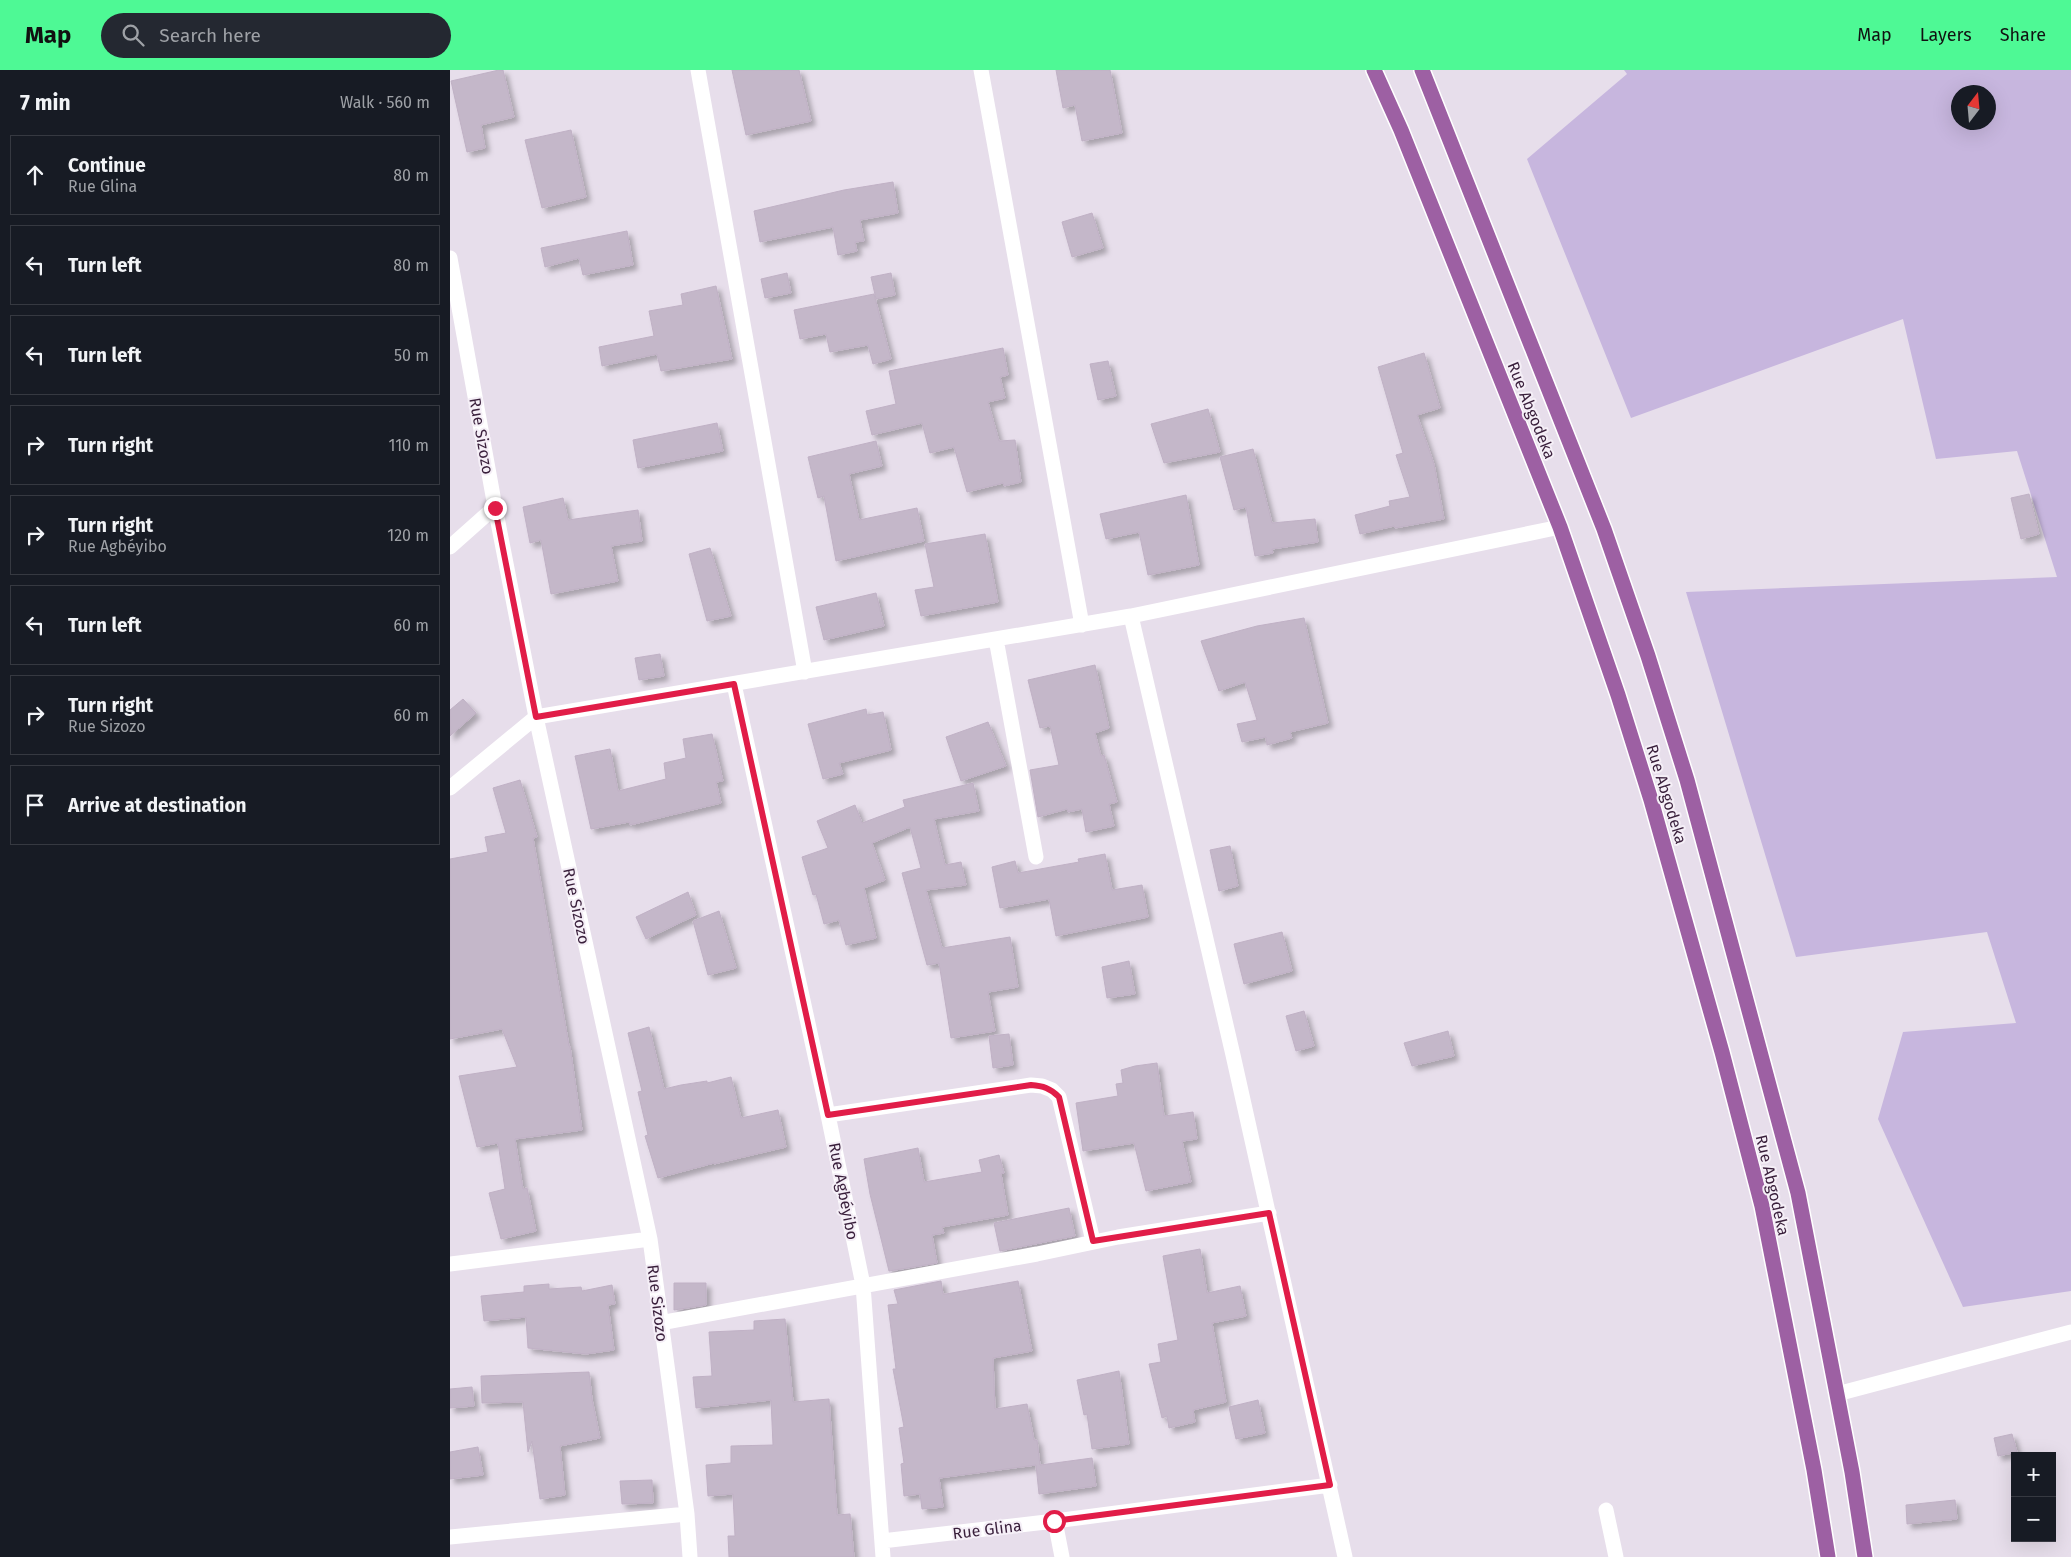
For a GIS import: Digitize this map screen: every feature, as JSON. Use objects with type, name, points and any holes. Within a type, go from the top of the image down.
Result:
[{"type":"main road","name":"Rue Abgodeka","points":[[1374,70],[1401,130],[1560,527],[1618,695],[1678,894],[1762,1206],[1814,1470],[1828,1557]]},
{"type":"main road","name":"Rue Abgodeka","points":[[1422,70],[1604,529],[1688,780],[1798,1193],[1852,1472],[1865,1557]]},
{"type":"street","points":[[698,70],[805,672]]},
{"type":"street","points":[[981,70],[1082,625]]},
{"type":"street","name":"Rue Sizozo","points":[[450,258],[495,508],[536,717],[650,1239],[687,1514],[690,1557]]},
{"type":"street","points":[[450,547],[495,508]]},
{"type":"street","points":[[450,788],[536,717],[1131,616],[1560,527]]},
{"type":"street","points":[[1131,616],[1269,1213],[1345,1557]]},
{"type":"street","points":[[996,640],[1036,857]]},
{"type":"street","name":"Rue Agbéyibo","points":[[734,684],[863,1285],[883,1557]]},
{"type":"street","points":[[828,1115],[1031,1085],[1042,1086],[1052,1090],[1059,1097],[1067,1126],[1093,1241]]},
{"type":"street","points":[[660,1323],[1037,1254],[1093,1241],[1269,1213]]},
{"type":"street","points":[[450,1264],[650,1239]]},
{"type":"street","points":[[1837,1394],[2071,1332]]},
{"type":"street","name":"Rue Glina","points":[[882,1541],[1330,1485]]},
{"type":"street","points":[[1606,1510],[1616,1557]]},
{"type":"street","points":[[450,1537],[687,1514]]},
{"type":"street","points":[[1054,1521],[1062,1557]]},
{"type":"shaded area","points":[[1624,70],[2071,70],[2071,1291],[1963,1307],[1878,1119],[1903,1032],[2016,1023],[1987,932],[1796,957],[1686,592],[2057,577],[2017,451],[1936,459],[1903,319],[1631,418],[1527,159],[1627,74]]},
{"type":"building","points":[[503,70],[514,117],[481,125],[485,148],[467,152],[451,81]]},
{"type":"building","points":[[732,70],[799,70],[811,121],[746,135]]},
{"type":"building","points":[[1056,70],[1110,70],[1122,133],[1082,141],[1075,105],[1063,108]]},
{"type":"building","points":[[571,130],[586,197],[542,208],[525,140]]},
{"type":"building","points":[[893,182],[898,213],[860,220],[864,241],[855,242],[857,251],[838,255],[833,227],[760,242],[754,211],[844,190]]},
{"type":"building","points":[[1092,213],[1103,248],[1072,257],[1062,222]]},
{"type":"building","points":[[627,231],[633,265],[583,275],[579,258],[545,267],[541,248]]},
{"type":"building","points":[[787,273],[791,293],[765,298],[761,279]]},
{"type":"building","points":[[891,273],[895,295],[876,299],[871,277]]},
{"type":"building","points":[[716,286],[732,359],[661,371],[657,354],[602,366],[599,347],[654,336],[649,311],[683,305],[681,294]]},
{"type":"building","points":[[874,294],[891,359],[873,364],[868,345],[830,352],[826,334],[800,339],[794,310]]},
{"type":"building","points":[[1003,348],[1008,375],[1000,377],[1005,398],[988,402],[999,441],[1015,440],[1021,482],[1004,486],[1003,483],[967,492],[954,447],[930,453],[922,423],[872,435],[866,411],[896,404],[889,371]]},
{"type":"building","points":[[1424,353],[1440,408],[1417,415],[1434,464],[1444,519],[1395,528],[1394,526],[1360,534],[1355,515],[1390,506],[1389,501],[1410,497],[1396,455],[1403,453],[1378,367]]},
{"type":"building","points":[[1108,361],[1116,396],[1098,400],[1090,364]]},
{"type":"building","points":[[1208,409],[1220,452],[1164,463],[1151,424]]},
{"type":"building","points":[[717,423],[723,451],[638,468],[633,440]]},
{"type":"building","points":[[876,441],[882,466],[849,474],[859,520],[917,508],[924,541],[836,561],[824,496],[818,498],[808,457]]},
{"type":"building","points":[[1253,449],[1272,523],[1315,519],[1318,542],[1272,549],[1273,553],[1255,556],[1246,507],[1234,510],[1220,457]]},
{"type":"building","points":[[2029,494],[2039,534],[2021,539],[2011,498]]},
{"type":"building","points":[[1186,495],[1199,565],[1148,575],[1139,532],[1106,539],[1100,514]]},
{"type":"building","points":[[563,498],[568,520],[638,510],[642,541],[611,546],[618,581],[551,594],[541,540],[530,543],[523,507]]},
{"type":"building","points":[[985,534],[998,602],[921,616],[915,590],[934,587],[925,544]]},
{"type":"building","points":[[710,548],[731,616],[707,621],[689,554]]},
{"type":"building","points":[[876,593],[884,626],[824,640],[816,607]]},
{"type":"building","points":[[1304,618],[1328,723],[1290,732],[1292,738],[1267,745],[1266,737],[1242,742],[1237,724],[1257,720],[1245,682],[1219,691],[1201,641],[1257,626]]},
{"type":"building","points":[[660,654],[664,676],[639,680],[635,658]]},
{"type":"building","points":[[1095,665],[1109,728],[1095,733],[1101,756],[1104,755],[1117,802],[1109,804],[1114,826],[1086,832],[1082,809],[1068,812],[1067,809],[1038,817],[1030,770],[1059,765],[1050,726],[1040,728],[1028,680]]},
{"type":"building","points":[[463,699],[476,713],[450,736],[450,710]]},
{"type":"building","points":[[866,709],[867,715],[883,712],[891,750],[839,763],[843,774],[823,779],[808,724]]},
{"type":"building","points":[[988,722],[1006,766],[961,781],[946,737]]},
{"type":"building","points":[[712,734],[723,781],[716,782],[721,803],[630,825],[629,822],[591,829],[575,756],[610,749],[618,791],[666,779],[664,763],[686,758],[683,739]]},
{"type":"building","points":[[520,780],[537,837],[533,838],[570,1046],[582,1130],[515,1139],[523,1189],[527,1188],[536,1231],[501,1239],[489,1193],[505,1189],[498,1143],[477,1147],[459,1076],[517,1067],[502,1029],[450,1039],[450,859],[488,852],[485,837],[506,833],[493,788]]},
{"type":"building","points":[[973,783],[979,811],[934,819],[945,865],[961,862],[966,885],[926,890],[942,948],[1010,937],[1018,987],[988,992],[995,1031],[951,1038],[939,963],[927,965],[902,873],[921,868],[910,827],[872,843],[885,880],[864,888],[876,938],[846,945],[839,920],[824,924],[816,894],[813,895],[802,857],[828,848],[817,821],[855,805],[862,823],[905,807],[903,800]]},
{"type":"building","points":[[1230,846],[1238,886],[1219,891],[1210,850]]},
{"type":"building","points":[[1105,854],[1112,890],[1142,885],[1148,917],[1056,936],[1049,899],[1000,908],[992,867],[1015,861],[1018,873],[1079,862],[1078,859]]},
{"type":"building","points":[[688,892],[696,915],[646,939],[636,917]]},
{"type":"building","points":[[719,911],[736,968],[708,975],[693,921]]},
{"type":"building","points":[[1282,932],[1292,971],[1244,984],[1234,944]]},
{"type":"building","points":[[1129,961],[1135,994],[1107,998],[1102,967]]},
{"type":"building","points":[[1304,1011],[1314,1046],[1296,1051],[1286,1016]]},
{"type":"building","points":[[649,1027],[664,1089],[707,1081],[707,1083],[731,1077],[741,1118],[778,1110],[786,1147],[658,1178],[645,1136],[648,1135],[638,1092],[642,1091],[628,1033]]},
{"type":"building","points":[[1448,1031],[1454,1056],[1412,1066],[1404,1043]]},
{"type":"building","points":[[1009,1034],[1013,1065],[993,1068],[989,1036]]},
{"type":"building","points":[[1157,1063],[1164,1116],[1193,1112],[1197,1139],[1182,1141],[1191,1182],[1146,1191],[1134,1143],[1083,1151],[1076,1103],[1118,1096],[1116,1084],[1123,1083],[1121,1070]]},
{"type":"building","points":[[918,1148],[924,1182],[982,1172],[979,1160],[999,1155],[1004,1173],[1001,1174],[1008,1215],[942,1227],[944,1233],[932,1235],[937,1263],[889,1271],[870,1194],[864,1159]]},
{"type":"building","points":[[1069,1208],[1075,1236],[1000,1251],[994,1223]]},
{"type":"building","points":[[1200,1249],[1207,1293],[1240,1286],[1246,1316],[1212,1323],[1226,1402],[1193,1410],[1195,1422],[1169,1428],[1167,1416],[1162,1418],[1149,1364],[1161,1362],[1158,1344],[1178,1340],[1163,1256]]},
{"type":"building","points":[[941,1281],[943,1294],[946,1294],[1018,1281],[1032,1351],[993,1358],[995,1409],[1027,1404],[1034,1440],[1037,1440],[1040,1465],[1092,1458],[1096,1486],[1039,1494],[1036,1465],[939,1478],[943,1507],[922,1509],[920,1494],[904,1496],[901,1464],[904,1463],[899,1428],[904,1427],[893,1369],[896,1369],[888,1305],[898,1304],[894,1290]]},
{"type":"building","points":[[674,1283],[706,1283],[706,1305],[674,1310]]},
{"type":"building","points":[[549,1284],[549,1289],[581,1287],[582,1291],[612,1285],[615,1304],[608,1305],[614,1350],[586,1354],[528,1348],[526,1317],[484,1321],[481,1296],[524,1292],[524,1286]]},
{"type":"building","points":[[785,1319],[793,1402],[829,1399],[837,1515],[850,1514],[854,1557],[729,1557],[728,1536],[735,1536],[733,1494],[708,1496],[706,1465],[731,1463],[731,1446],[773,1445],[771,1400],[696,1408],[693,1377],[712,1376],[709,1332],[754,1330],[754,1321]]},
{"type":"building","points":[[1119,1371],[1129,1444],[1092,1449],[1087,1414],[1084,1415],[1077,1380]]},
{"type":"building","points":[[589,1372],[600,1438],[560,1446],[565,1495],[540,1499],[532,1441],[528,1452],[523,1402],[482,1403],[481,1376]]},
{"type":"building","points":[[472,1387],[474,1406],[450,1408],[450,1389]]},
{"type":"building","points":[[1258,1400],[1265,1433],[1236,1439],[1229,1407]]},
{"type":"building","points":[[2012,1434],[2017,1452],[1998,1456],[1994,1438]]},
{"type":"building","points":[[478,1447],[483,1475],[450,1479],[450,1452]]},
{"type":"building","points":[[652,1480],[653,1503],[622,1504],[620,1481]]},
{"type":"building","points":[[1955,1500],[1957,1519],[1907,1524],[1906,1505]]},
{"type":"route","points":[[495,508],[536,717],[734,684],[828,1115],[1031,1085],[1042,1086],[1052,1090],[1059,1097],[1093,1241],[1269,1213],[1330,1485],[1054,1521]]}]
